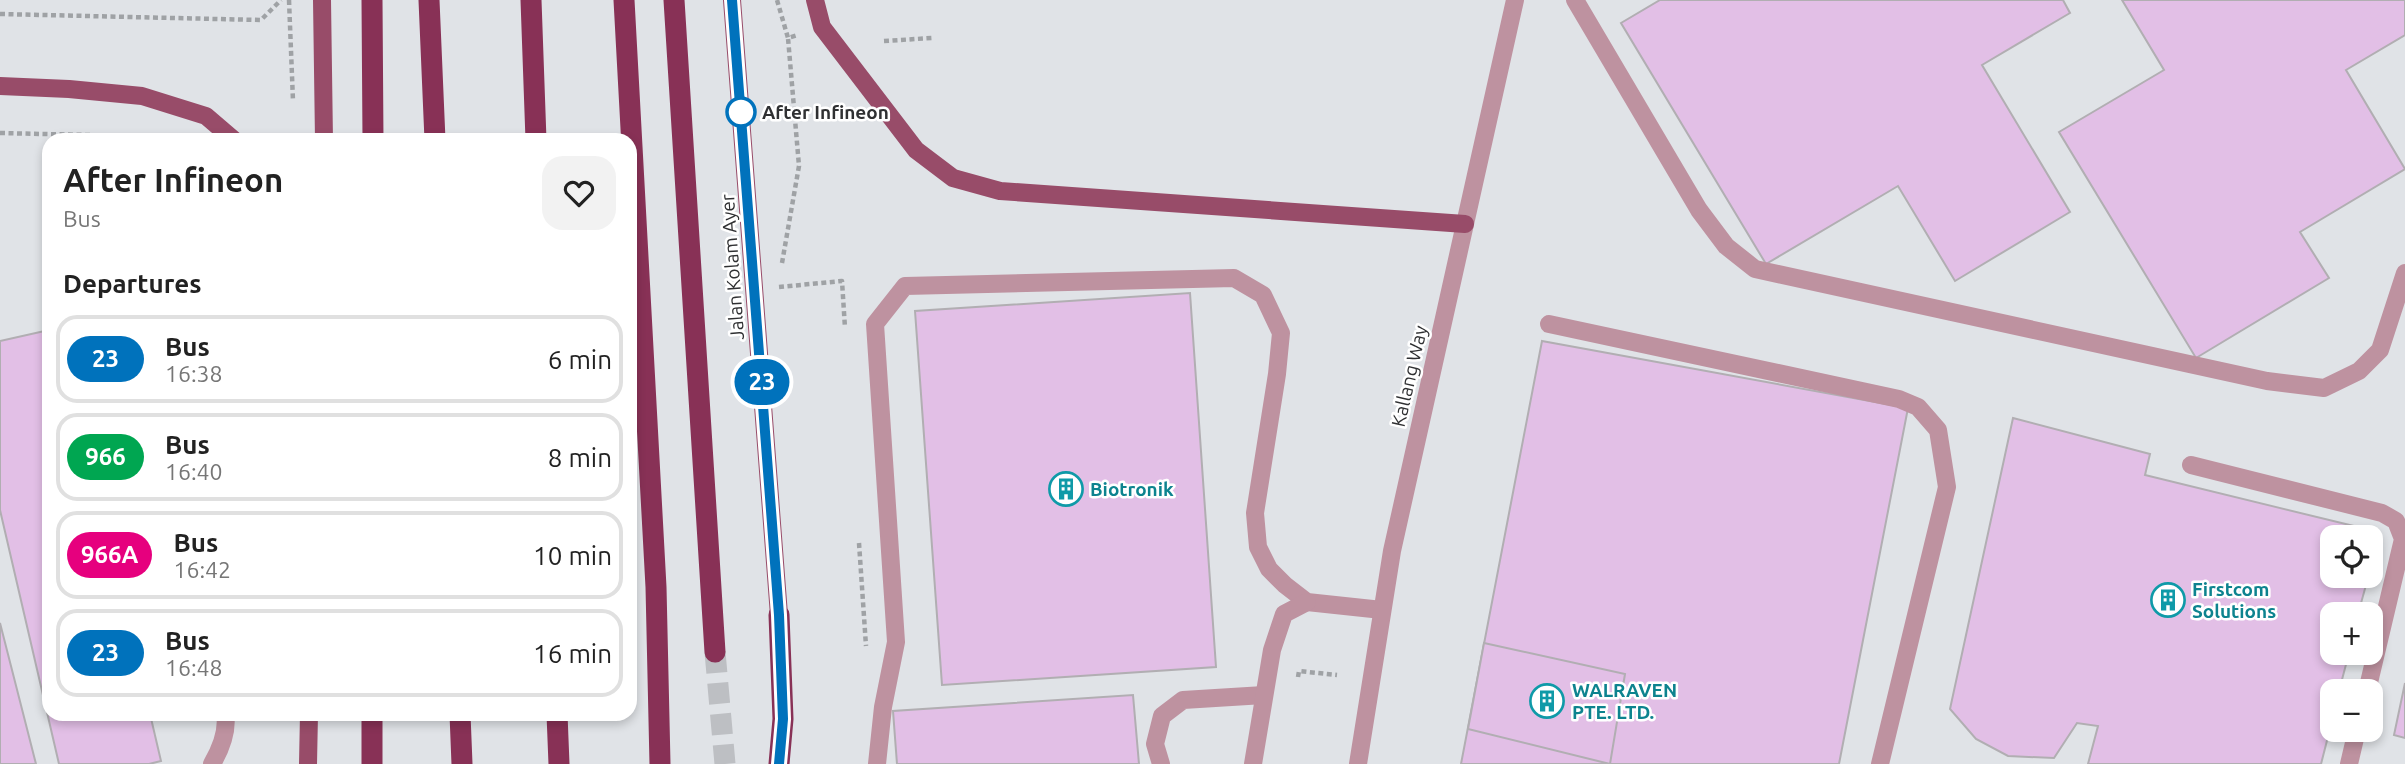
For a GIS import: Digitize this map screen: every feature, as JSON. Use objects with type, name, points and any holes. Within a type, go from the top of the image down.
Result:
[{"type":"highway","points":[[372,0],[373,133]]},
{"type":"highway","points":[[429,0],[435,133]]},
{"type":"highway","points":[[531,0],[536,133]]},
{"type":"highway","points":[[624,0],[632,133]]},
{"type":"highway","points":[[674,0],[715,652]]},
{"type":"highway","points":[[637,219],[656,587],[660,764]]},
{"type":"highway","points":[[779,615],[783,719],[779,764]]},
{"type":"highway","points":[[372,721],[372,764]]},
{"type":"highway","points":[[460,721],[462,764]]},
{"type":"highway","points":[[557,721],[559,764]]},
{"type":"main road","points":[[322,0],[324,133]]},
{"type":"main road","name":"Jalan Kolam Ayer","points":[[732,0],[779,615]]},
{"type":"main road","points":[[816,0],[822,27],[908,140],[916,150],[953,178],[1000,191],[1465,225]]},
{"type":"main road","points":[[4,86],[142,96],[206,116],[226,133]]},
{"type":"main road","points":[[308,764],[309,721]]},
{"type":"street","name":"Kallang Way","points":[[1358,764],[1382,610],[1409,472],[1515,0]]},
{"type":"street","points":[[1575,0],[1699,210],[1726,246],[1755,269],[2267,381],[2324,388],[2359,371],[2380,350],[2405,273]]},
{"type":"street","points":[[877,764],[883,707],[896,642],[875,324],[905,286],[1234,278],[1263,295],[1281,332],[1255,513],[1258,547],[1269,569],[1307,603]]},
{"type":"street","points":[[1549,324],[1899,398],[1918,407],[1938,430],[1947,487],[1880,764]]},
{"type":"street","points":[[2191,465],[2382,513],[2396,521],[2403,539],[2370,679]]},
{"type":"street","points":[[1253,764],[1272,650],[1284,614],[1307,603],[1382,610]]},
{"type":"street","points":[[1161,764],[1155,744],[1162,716],[1183,700],[1265,695]]},
{"type":"street","points":[[212,764],[219,752],[226,721]]},
{"type":"street","points":[[2349,764],[2354,742]]},
{"type":"path","points":[[0,14],[261,20],[281,0]]},
{"type":"path","points":[[289,0],[293,102]]},
{"type":"path","points":[[788,38],[799,166],[777,288],[842,281],[845,335]]},
{"type":"path","points":[[884,41],[932,38]]},
{"type":"path","points":[[0,132],[42,133]]},
{"type":"path","points":[[859,539],[866,647]]},
{"type":"path","points":[[1297,685],[1299,671],[1337,675]]},
{"type":"building","points":[[1660,0],[2063,0],[2070,13],[1982,65],[2070,212],[1955,281],[1898,186],[1766,264],[1621,23]]},
{"type":"building","points":[[2122,0],[2405,0],[2405,35],[2346,70],[2405,169],[2300,232],[2329,278],[2196,358],[2059,132],[2164,70]]},
{"type":"building","name":"Biotronik","points":[[1190,293],[1216,667],[942,685],[915,311]]},
{"type":"building","points":[[42,332],[42,691],[0,510],[0,341]]},
{"type":"building","points":[[1542,341],[1908,408],[1839,764],[1461,764]]},
{"type":"building","name":"Firstcom Solutions","points":[[2013,418],[2150,454],[2145,475],[2350,525],[2320,525],[2320,588],[2365,588],[2361,602],[2320,602],[2320,665],[2346,665],[2342,679],[2320,679],[2320,742],[2327,742],[2321,764],[2088,764],[2098,726],[2077,723],[2054,758],[2008,756],[1976,739],[1950,709]]},
{"type":"building","points":[[0,623],[36,764],[0,764]]},
{"type":"building","name":"WALRAVEN PTE. LTD.","points":[[1484,643],[1625,674],[1610,764],[1468,729]]},
{"type":"building","points":[[2405,683],[2405,738],[2394,735]]},
{"type":"building","points":[[1133,695],[1139,764],[897,764],[893,711]]},
{"type":"building","points":[[49,721],[152,721],[161,761],[149,764],[59,764]]},
{"type":"tunnel","points":[[715,652],[725,764]]},
{"type":"bus line","name":"23","points":[[732,0],[779,615],[783,719],[779,764]]},
{"type":"place","name":"After Infineon","points":[[741,112]]},
{"type":"place","name":"Biotronik","points":[[1066,489]]},
{"type":"place","name":"Firstcom Solutions","points":[[2168,600]]},
{"type":"place","name":"WALRAVEN PTE. LTD.","points":[[1547,701]]}]
